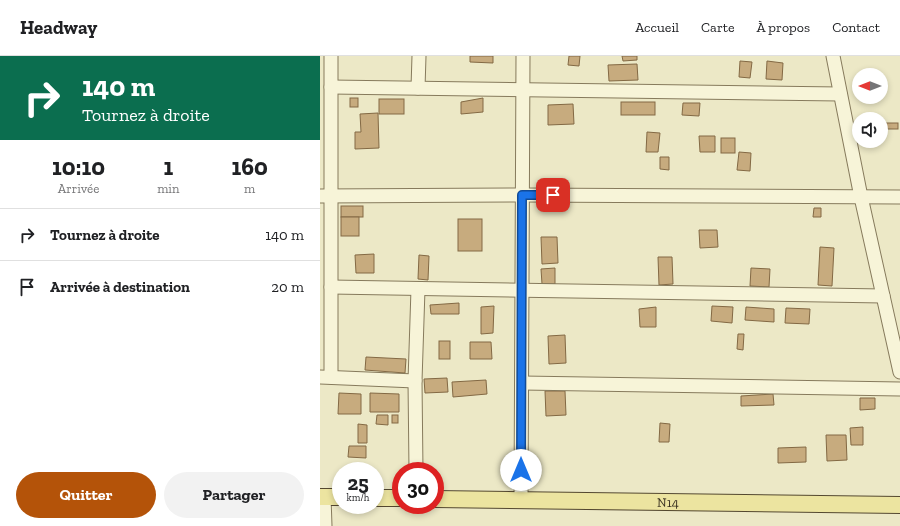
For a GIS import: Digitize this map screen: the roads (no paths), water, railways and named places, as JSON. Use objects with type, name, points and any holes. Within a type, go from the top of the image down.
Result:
[{"type":"main road","name":"N14","points":[[444,499],[900,505]]},
{"type":"street","points":[[331,56],[331,87],[325,196],[331,287],[325,377],[416,381]]},
{"type":"street","points":[[418,88],[419,56]]},
{"type":"street","points":[[521,500],[523,56]]},
{"type":"street","points":[[833,56],[861,197],[900,372]]},
{"type":"street","points":[[331,87],[840,94]]},
{"type":"street","points":[[325,196],[522,195],[900,197]]},
{"type":"street","points":[[331,287],[883,296]]},
{"type":"street","points":[[416,462],[418,289]]},
{"type":"street","points":[[522,383],[900,389]]},
{"type":"street","points":[[322,497],[325,526]]}]
